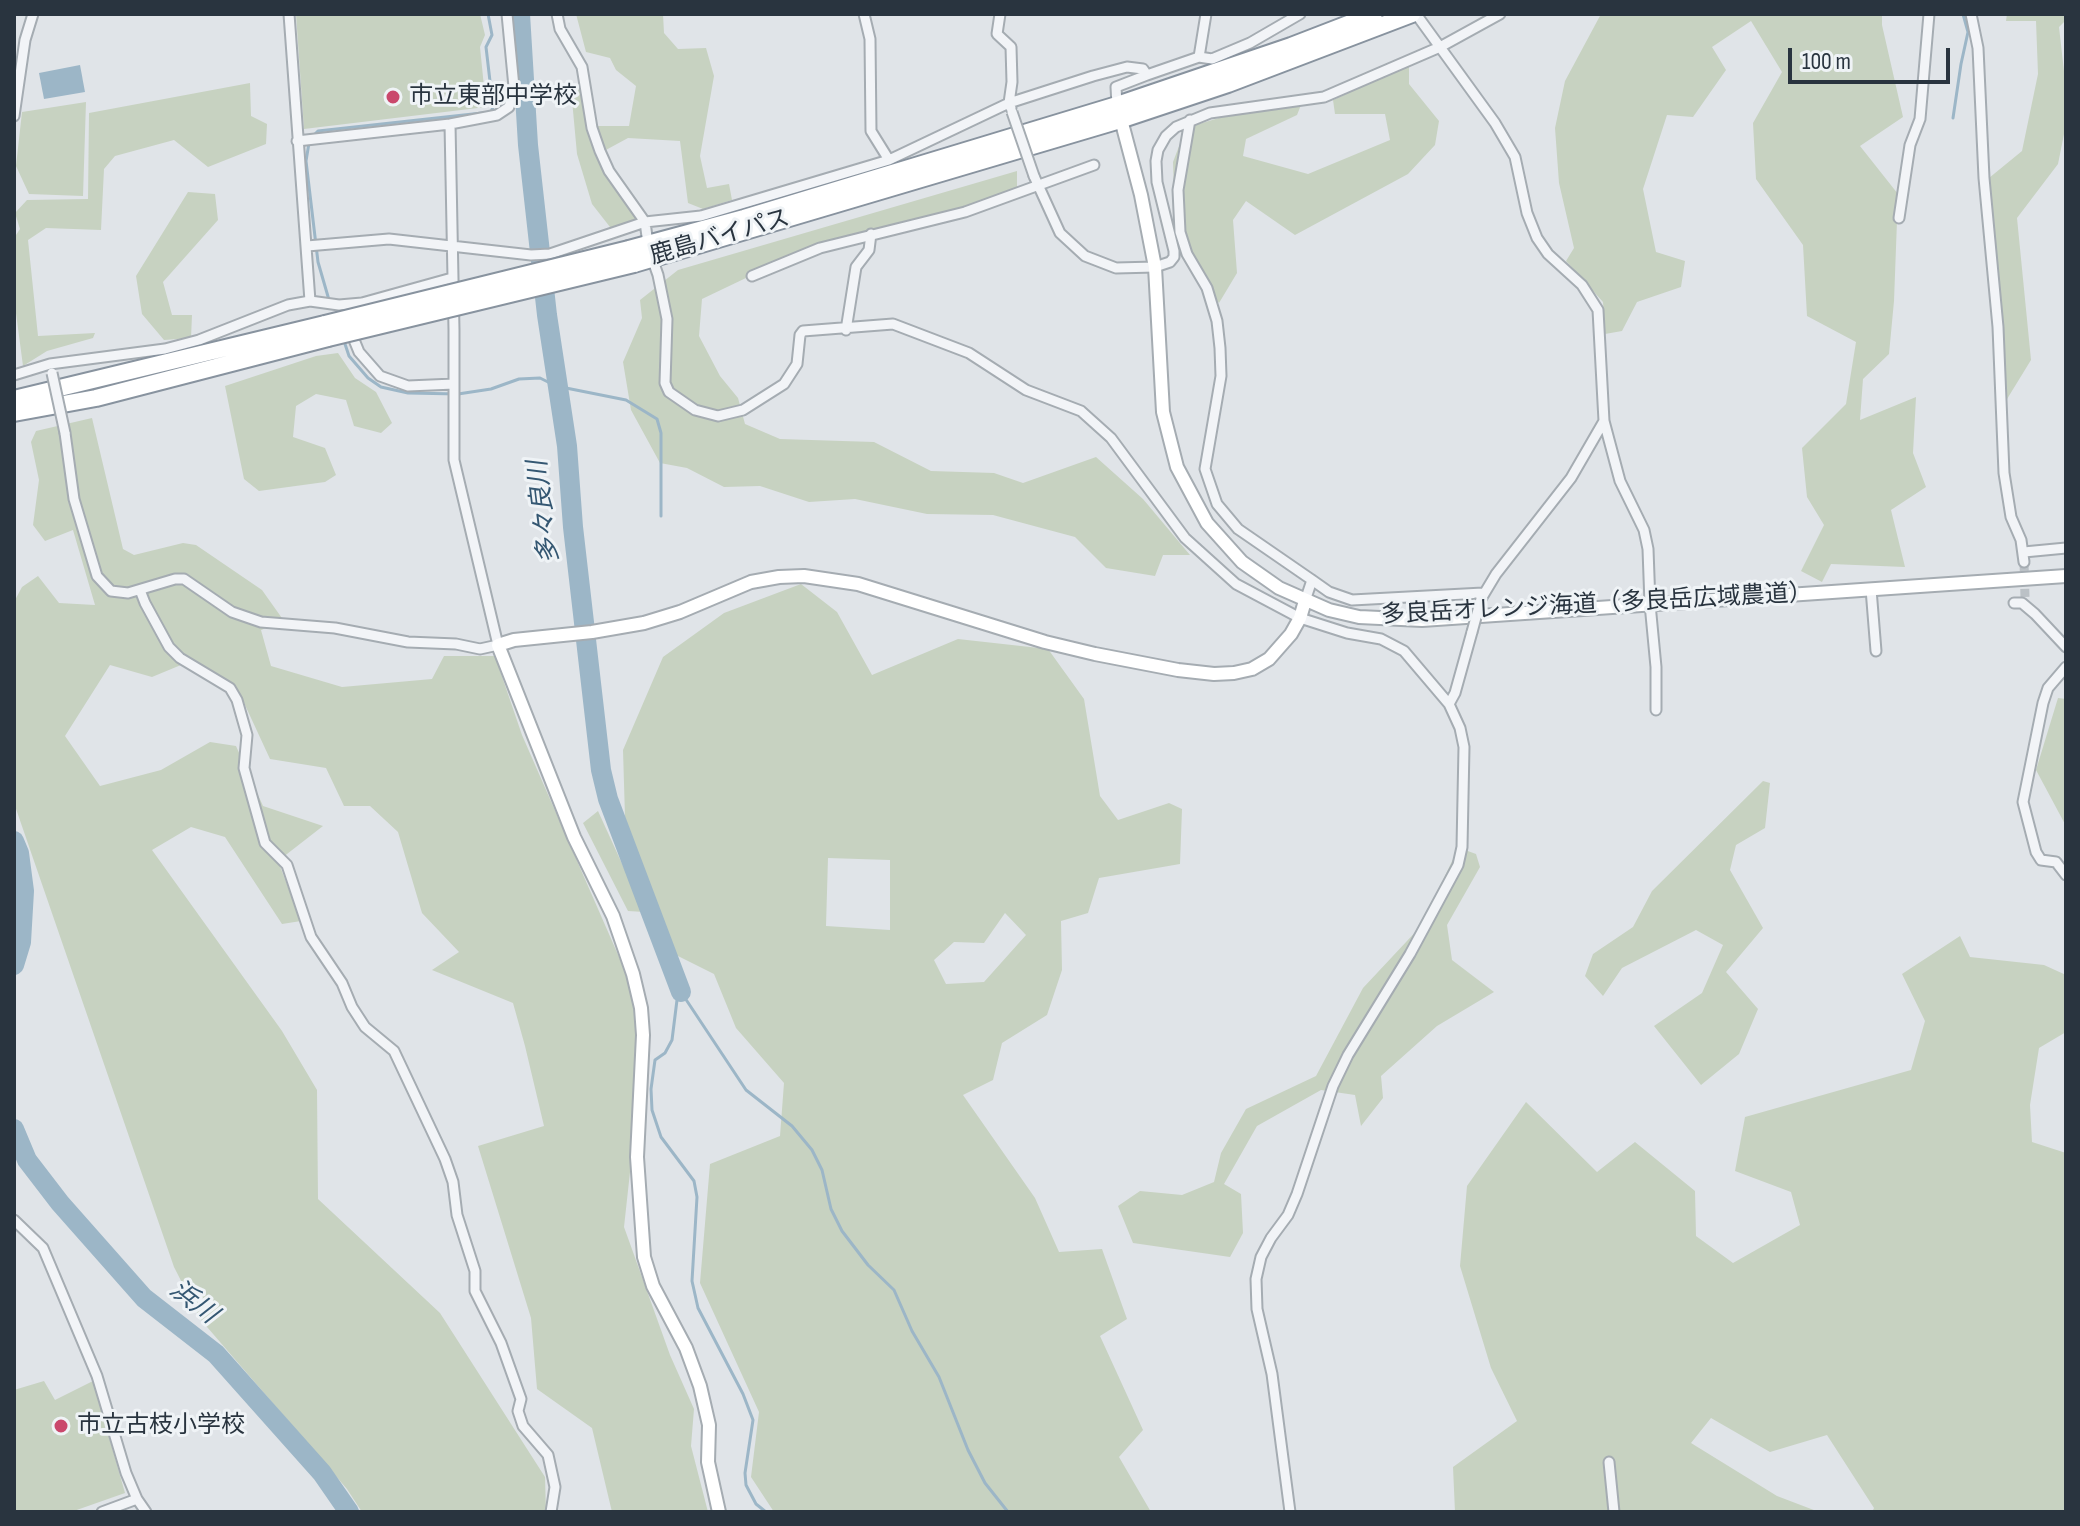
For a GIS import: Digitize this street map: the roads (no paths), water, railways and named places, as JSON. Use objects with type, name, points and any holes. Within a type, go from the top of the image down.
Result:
[{"type":"highway","name":"鹿島バイパス","points":[[1119,112],[1374,14]]},
{"type":"highway","name":"鹿島バイパス","points":[[14,399],[327,331],[632,256],[1119,112],[1228,84],[1414,14]]},
{"type":"highway","name":"鹿島バイパス","points":[[14,413],[96,398],[327,331]]},
{"type":"street","points":[[14,116],[25,40],[33,14]]},
{"type":"street","points":[[289,14],[306,140],[310,301]]},
{"type":"street","points":[[306,140],[450,124],[497,115],[509,107],[514,87],[507,14]]},
{"type":"street","points":[[557,14],[560,29],[582,67],[592,128],[600,151],[609,171],[645,222],[667,319],[665,383],[669,392],[695,410],[718,416],[743,410],[784,384],[797,364],[803,331],[893,324],[969,353],[1026,390],[1081,411],[1111,438],[1185,538],[1236,584],[1300,618],[1347,633],[1381,639],[1404,651],[1449,704],[1460,728],[1464,747],[1462,847],[1458,865],[1410,954],[1348,1055],[1333,1086],[1297,1194],[1288,1215],[1261,1257],[1256,1279],[1257,1309],[1272,1374],[1290,1512]]},
{"type":"street","points":[[864,14],[870,39],[871,131],[889,160]]},
{"type":"street","points":[[1000,14],[997,34],[1011,47],[1011,107],[1035,180],[1060,233],[1085,256],[1116,268],[1155,267],[1170,262],[1174,257],[1157,182],[1158,150],[1166,136],[1190,120],[1210,113],[1324,97],[1440,47],[1500,14]]},
{"type":"street","points":[[1199,57],[1206,14]]},
{"type":"street","points":[[1119,112],[1116,87],[1199,57],[1212,59],[1250,43],[1300,14]]},
{"type":"street","points":[[1414,14],[1495,123],[1515,157],[1527,213],[1537,238],[1548,254],[1582,285],[1598,310],[1604,421],[1620,481],[1644,530],[1648,549],[1656,710]]},
{"type":"street","points":[[1899,218],[1910,145],[1920,119],[1929,14]]},
{"type":"street","points":[[1971,14],[1978,48],[1984,178],[1998,327],[2004,473],[2011,517],[2024,557],[2066,548]]},
{"type":"street","points":[[307,246],[389,239],[531,255],[550,254],[645,222],[701,216],[889,160],[1011,107],[1127,67],[1143,69],[1147,75]]},
{"type":"street","name":"多良岳オレンジ海道（多良岳広域農道）","points":[[1119,112],[1141,195],[1155,267],[1163,412],[1177,467],[1207,523],[1242,562],[1279,588],[1305,601],[1359,617],[1422,620],[2066,576]]},
{"type":"street","points":[[1190,120],[1178,190],[1180,232],[1187,254],[1207,288],[1217,321],[1221,376],[1205,469],[1217,504],[1238,529],[1329,592],[1352,600],[1482,596]]},
{"type":"street","points":[[450,124],[454,460],[498,645],[569,826],[613,916],[633,974],[643,1035],[637,1157],[644,1257],[653,1286],[686,1348],[700,1386],[709,1425],[708,1462],[719,1512]]},
{"type":"street","points":[[752,276],[820,248],[965,212],[1035,180],[1094,165]]},
{"type":"street","points":[[846,330],[856,267],[869,250],[871,234]]},
{"type":"street","points":[[14,375],[165,349],[199,340],[288,305],[310,301],[339,305],[362,303],[452,278]]},
{"type":"street","points":[[339,305],[359,352],[380,376],[408,386],[454,384]]},
{"type":"street","points":[[51,369],[65,433],[74,499],[101,583],[111,591],[128,593],[184,579],[232,612],[261,622],[335,628],[408,642],[456,644],[480,649],[514,640],[644,623],[680,612],[751,582],[804,576],[858,584],[1045,642],[1095,654],[1214,674],[1252,669],[1269,659],[1291,634],[1300,618],[1312,580]]},
{"type":"street","points":[[1449,704],[1455,693],[1482,596],[1571,478],[1604,421]]},
{"type":"street","points":[[1871,589],[1876,651]]},
{"type":"street","points":[[140,590],[169,647],[180,658],[230,688],[237,700],[247,735],[244,768],[265,843],[287,865],[311,937],[342,983],[352,1007],[365,1027],[394,1051],[445,1159],[453,1182],[457,1215],[475,1271],[475,1291],[501,1343],[521,1399],[518,1411],[523,1426],[548,1455],[555,1487],[551,1512]]},
{"type":"street","points":[[2020,601],[2066,647]]},
{"type":"street","points":[[2066,667],[2048,688],[2043,703],[2023,802],[2036,852],[2041,860],[2056,862],[2066,875]]},
{"type":"street","points":[[14,1220],[43,1248],[97,1376],[126,1473],[146,1512]]},
{"type":"street","points":[[1609,1462],[1614,1512]]},
{"type":"street","points":[[102,1512],[137,1499]]},
{"type":"water","points":[[80,65],[85,92],[44,99],[39,73]]},
{"type":"waterway","points":[[313,136],[318,131],[491,112],[486,47],[492,35],[488,14]]},
{"type":"waterway","name":"多々良川","points":[[520,14],[528,145],[547,315],[567,446],[573,527],[601,770],[608,799],[681,992]]},
{"type":"waterway","points":[[1953,118],[1968,32],[1963,14]]},
{"type":"waterway","points":[[309,143],[306,161],[318,262],[329,300]]},
{"type":"waterway","points":[[344,341],[349,356],[368,378],[381,387],[408,393],[458,394],[491,389],[519,379],[540,378],[556,386],[626,400],[657,419],[661,433],[661,516]]},
{"type":"waterway","name":"浜川","points":[[14,841],[19,853],[24,891],[21,942],[14,965]]},
{"type":"waterway","points":[[681,992],[746,1090],[792,1126],[812,1150],[822,1170],[831,1209],[842,1231],[868,1265],[894,1290],[912,1331],[939,1377],[968,1450],[985,1483],[1008,1512]]},
{"type":"waterway","points":[[681,992],[677,1000],[672,1040],[665,1053],[655,1060],[652,1110],[661,1137],[694,1181],[697,1197],[692,1281],[698,1308],[743,1394],[753,1420],[746,1485],[756,1504],[766,1512]]},
{"type":"waterway","name":"浜川","points":[[14,1129],[27,1160],[60,1203],[144,1298],[216,1354],[322,1473],[349,1512]]},
{"type":"tunnel","points":[[2024,562],[2025,597]]},
{"type":"place","name":"市立東部中学校","points":[[393,97]]},
{"type":"place","name":"市立古枝小学校","points":[[61,1426]]}]
